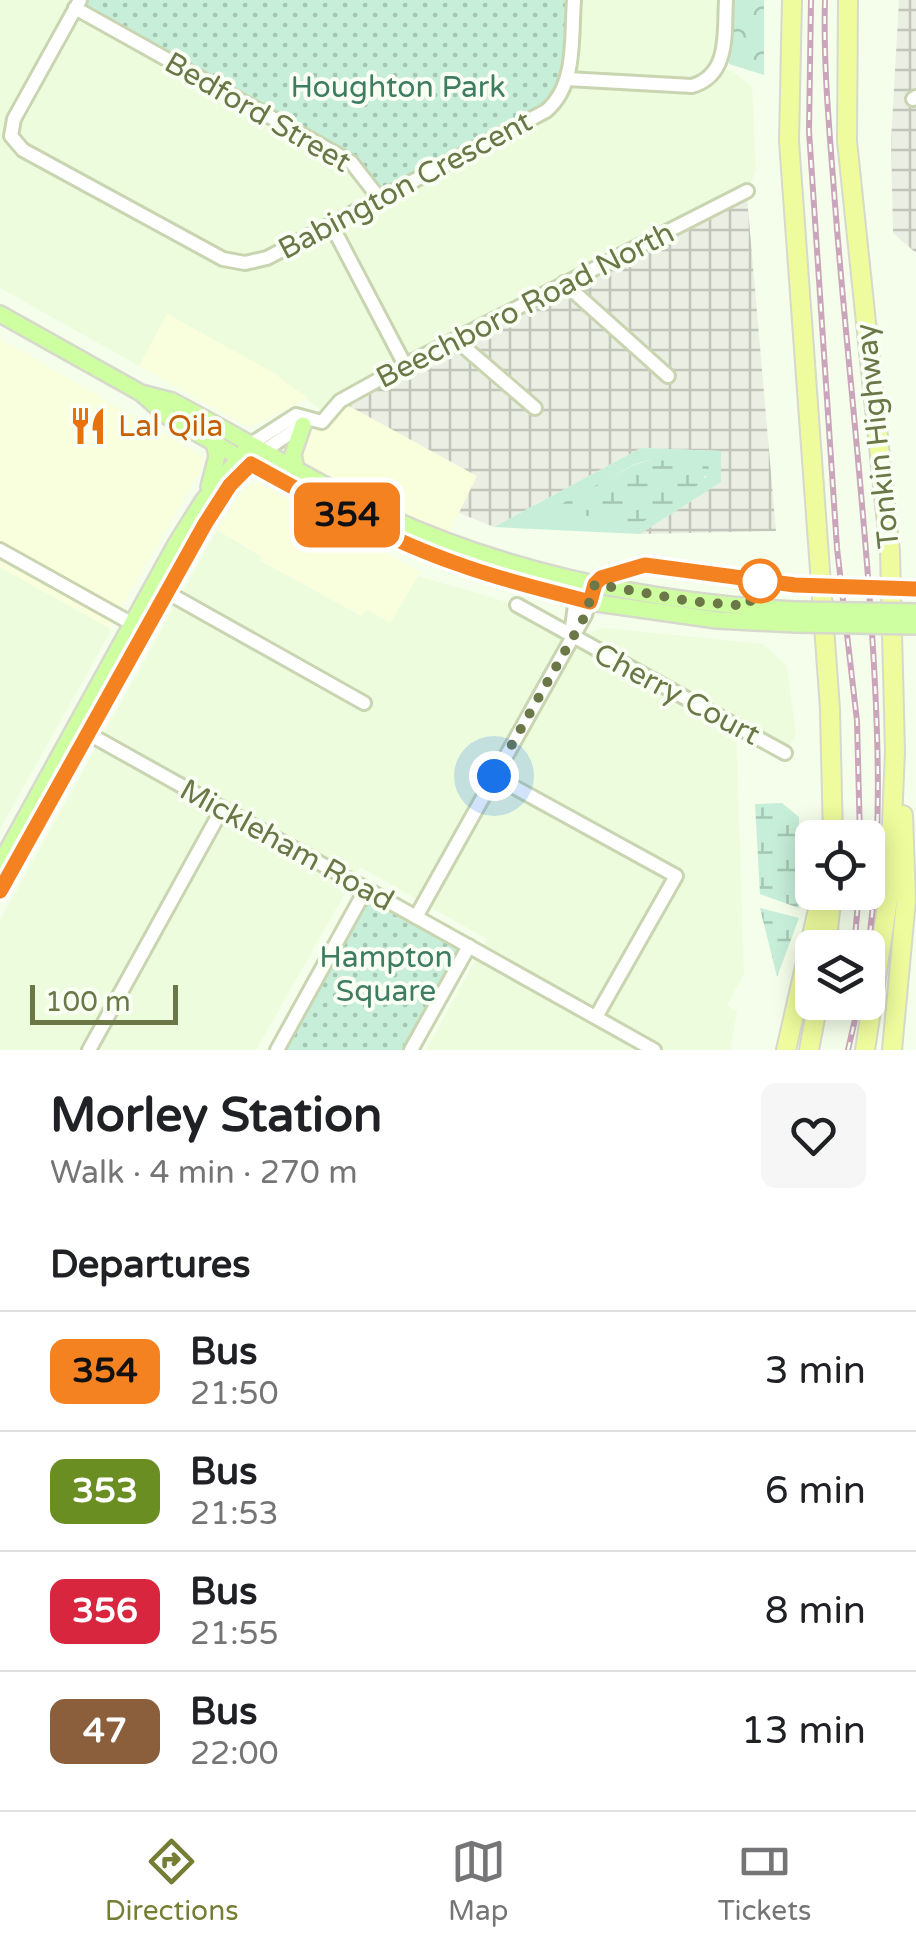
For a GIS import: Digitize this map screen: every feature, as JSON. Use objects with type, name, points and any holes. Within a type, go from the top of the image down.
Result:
[{"type":"highway","points":[[792,0],[789,141],[830,709],[833,820]]},
{"type":"highway","name":"Tonkin Highway","points":[[848,0],[850,194],[890,552],[894,715],[889,893],[881,964],[864,1050]]},
{"type":"highway","points":[[892,1050],[906,900],[906,848],[894,715]]},
{"type":"highway","points":[[786,1050],[818,910]]},
{"type":"highway","points":[[809,1050],[815,1020]]},
{"type":"main road","points":[[0,314],[141,392],[172,401],[354,519],[427,552],[507,580],[583,600],[700,618],[916,612]]},
{"type":"main road","points":[[141,392],[167,416],[214,442],[296,470],[368,508],[446,540],[587,582],[689,601],[795,617],[916,626]]},
{"type":"main road","points":[[296,470],[293,454],[306,421]]},
{"type":"main road","points":[[206,496],[216,464],[214,442]]},
{"type":"main road","name":"Beechboro Road North","points":[[0,892],[206,496],[251,454]]},
{"type":"main road","name":"Beechboro Road North","points":[[160,588],[251,454]]},
{"type":"main road","name":"Beechboro Road North","points":[[0,864],[82,730]]},
{"type":"street","points":[[574,0],[567,79],[692,86],[711,77],[718,68],[726,0]]},
{"type":"street","name":"Babington Crescent","points":[[77,4],[6,138],[232,262],[267,258],[546,111],[567,79]]},
{"type":"street","name":"Bedford Street","points":[[77,4],[351,162],[379,198]]},
{"type":"street","name":"Beechboro Road North","points":[[251,454],[296,416],[322,422],[340,400],[747,191]]},
{"type":"street","points":[[331,224],[405,365]]},
{"type":"street","points":[[564,283],[668,376]]},
{"type":"street","points":[[456,340],[535,408]]},
{"type":"street","points":[[0,550],[138,627]]},
{"type":"street","points":[[416,917],[571,637],[587,582]]},
{"type":"street","points":[[160,588],[364,703]]},
{"type":"street","name":"Cherry Court","points":[[517,605],[786,753]]},
{"type":"street","name":"Mickleham Road","points":[[82,730],[654,1050]]},
{"type":"street","points":[[494,776],[676,876],[596,1017]]},
{"type":"street","points":[[90,1050],[222,808]]},
{"type":"street","points":[[277,1050],[366,889]]},
{"type":"street","points":[[410,1050],[469,946]]},
{"type":"shaded area","points":[[0,0],[726,0],[719,68],[732,71],[752,87],[756,171],[747,191],[321,410],[272,372],[167,314],[139,366],[0,288]]},
{"type":"shaded area","points":[[899,0],[916,0],[916,253],[893,233],[891,141]]},
{"type":"shaded area","points":[[747,197],[776,531],[640,534],[721,482],[720,451],[641,448],[494,527],[459,513],[477,476],[340,401]]},
{"type":"shaded area","points":[[167,314],[272,372],[307,398],[253,426],[244,425],[139,366]]},
{"type":"shaded area","points":[[0,339],[204,457],[202,467],[109,628],[0,567]]},
{"type":"shaded area","points":[[340,401],[478,476],[447,536],[296,470],[309,417]]},
{"type":"shaded area","points":[[259,483],[420,572],[390,623],[366,609],[362,616],[260,560],[262,556],[217,530],[246,487]]},
{"type":"shaded area","points":[[217,530],[262,557],[261,561],[361,616],[366,609],[390,622],[418,576],[517,605],[571,637],[605,628],[763,644],[787,666],[796,735],[785,753],[736,727],[744,974],[727,1005],[737,1012],[730,1050],[426,1050],[487,939],[360,867],[256,1050],[0,1050],[0,920]]},
{"type":"shaded area","points":[[0,567],[109,628],[109,634],[0,829]]},
{"type":"green space","name":"Houghton Park","points":[[80,0],[574,0],[567,79],[555,104],[379,198],[362,173],[75,8]]},
{"type":"green space","points":[[734,0],[764,0],[764,75],[729,64]]},
{"type":"green space","points":[[641,448],[721,451],[721,482],[640,534],[494,527]],"holes":[[[649,460],[707,476],[644,521],[564,504]]]},
{"type":"green space","points":[[650,460],[701,462],[709,467],[691,491],[644,521],[566,513],[563,503]]},
{"type":"green space","points":[[782,803],[799,817],[795,820],[795,907],[760,894],[755,804]]},
{"type":"green space","name":"Hampton Square","points":[[366,889],[469,946],[411,1050],[277,1050]]},
{"type":"green space","points":[[760,908],[799,918],[777,977]]},
{"type":"railway","points":[[811,0],[809,131],[837,548],[857,721],[860,820]]},
{"type":"railway","points":[[825,0],[829,128],[864,526],[876,713],[877,831],[870,930]]},
{"type":"railway","points":[[856,930],[857,910]]},
{"type":"railway","points":[[848,1050],[855,1020]]},
{"type":"bus line","name":"354","points":[[0,891],[205,524],[230,485],[251,464],[354,519],[427,552],[507,580],[590,602],[601,578],[645,565],[795,585],[916,589]]},
{"type":"place","name":"Lal Qila","points":[[88,426]]},
{"type":"route","points":[[494,776],[585,616],[595,584],[689,601],[748,606],[760,581]]}]
